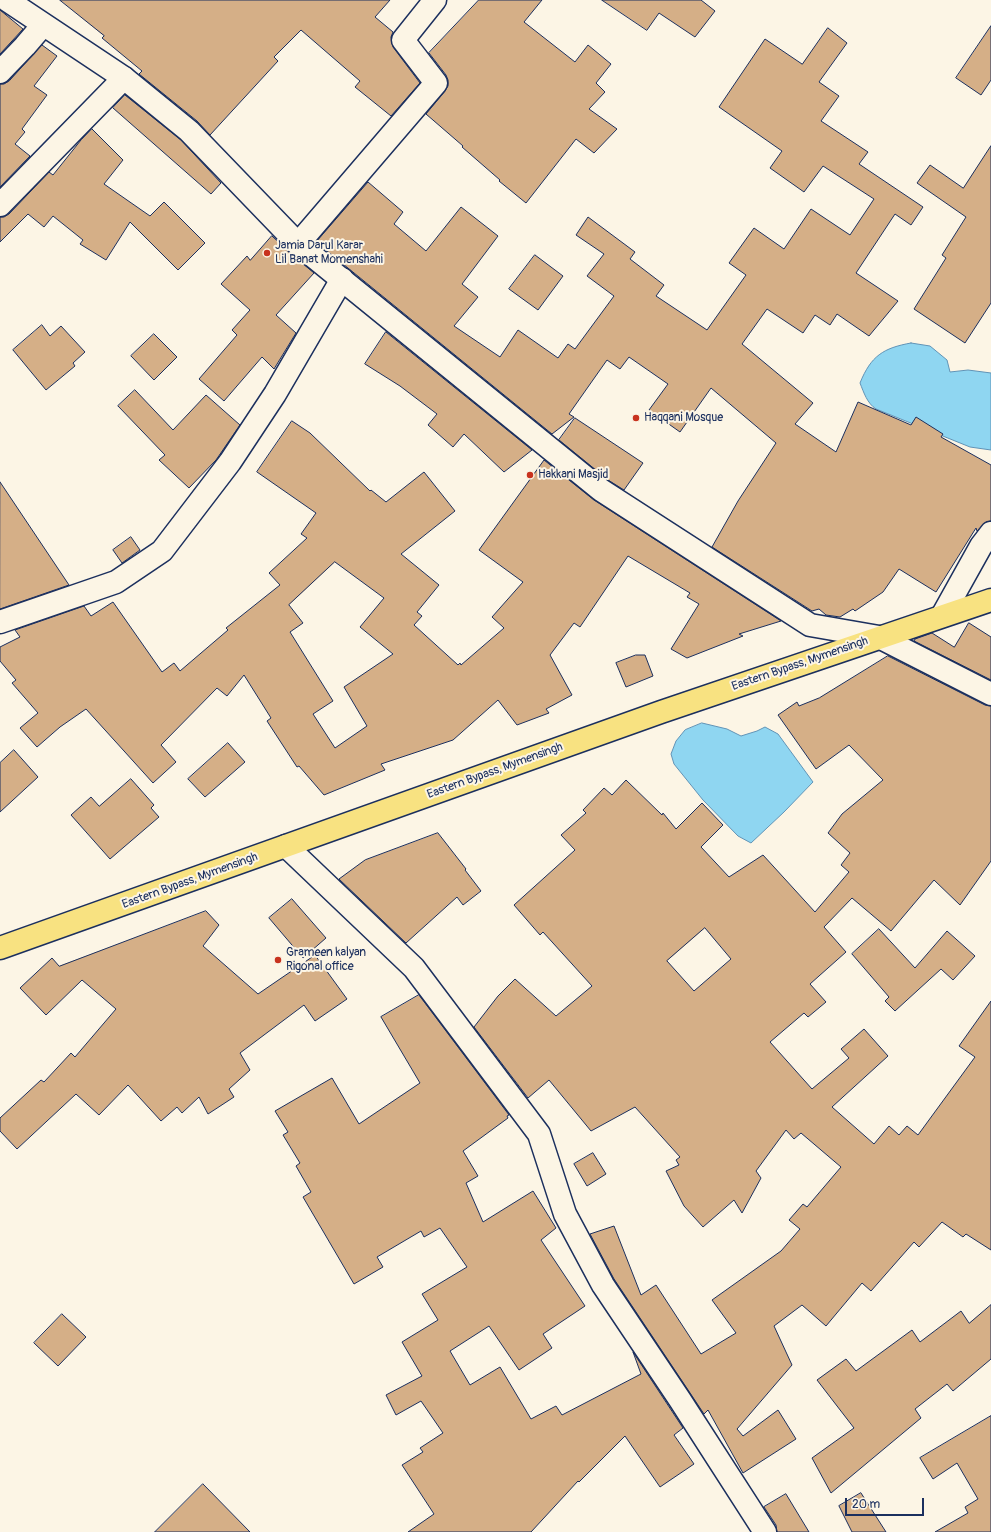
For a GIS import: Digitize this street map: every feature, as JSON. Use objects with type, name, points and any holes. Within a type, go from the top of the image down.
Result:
[{"type":"highway","name":"Eastern Bypass, Mymensingh","points":[[0,948],[661,712],[991,600]]},
{"type":"street","points":[[7,0],[42,25],[124,78],[189,131],[298,244],[601,490],[810,625],[879,637],[991,694]]},
{"type":"street","points":[[298,244],[436,83],[403,40],[435,0]]},
{"type":"street","points":[[0,72],[25,46],[42,25]]},
{"type":"street","points":[[0,205],[124,78]]},
{"type":"street","points":[[0,622],[116,582],[162,551],[230,462],[275,394],[342,279]]},
{"type":"street","points":[[942,616],[981,546],[991,533]]},
{"type":"street","points":[[286,846],[414,968],[539,1134],[565,1214],[603,1285],[680,1400],[765,1532]]},
{"type":"water","points":[[911,343],[930,346],[947,360],[950,372],[968,370],[991,373],[991,450],[970,447],[876,409],[870,404],[860,383],[869,366],[885,351]]},
{"type":"water","points":[[702,723],[727,729],[741,736],[765,727],[778,734],[813,782],[751,843],[738,836],[703,800],[674,764],[671,754],[676,741],[685,730]]},
{"type":"building","points":[[60,0],[390,0],[375,17],[393,32],[391,37],[393,47],[420,83],[391,116],[355,87],[360,81],[301,30],[274,57],[278,61],[210,135],[197,121],[139,74],[142,71],[102,38],[104,36]]},
{"type":"building","points":[[479,0],[542,0],[524,22],[575,62],[588,45],[611,64],[596,83],[605,92],[589,109],[617,129],[594,153],[576,139],[526,203],[499,181],[500,180],[462,147],[463,146],[426,114],[448,86],[446,75],[429,53]]},
{"type":"building","points":[[602,0],[701,0],[715,11],[695,37],[659,13],[647,30]]},
{"type":"building","points":[[0,10],[23,29],[0,54]]},
{"type":"building","points":[[991,26],[991,80],[981,95],[956,78]]},
{"type":"building","points":[[828,28],[847,43],[819,82],[839,96],[821,121],[868,152],[859,164],[923,207],[911,225],[895,214],[856,273],[898,301],[869,336],[837,314],[830,325],[815,315],[803,333],[767,309],[742,344],[813,403],[795,424],[836,452],[858,402],[911,425],[916,417],[943,434],[941,437],[991,465],[991,521],[986,522],[977,531],[976,528],[936,592],[899,569],[883,592],[855,611],[853,609],[840,617],[826,615],[819,609],[812,611],[712,547],[738,501],[776,443],[711,388],[680,432],[649,410],[668,384],[629,357],[620,369],[607,360],[569,414],[574,417],[552,434],[316,242],[368,182],[403,212],[394,224],[426,251],[461,207],[498,236],[462,284],[478,297],[454,326],[500,357],[518,330],[558,358],[568,344],[575,349],[614,296],[587,276],[604,254],[576,235],[588,217],[635,252],[630,259],[664,285],[656,296],[707,330],[746,275],[729,263],[754,228],[784,249],[811,209],[850,235],[874,199],[823,166],[804,192],[770,168],[782,151],[719,107],[765,39],[802,64]]},
{"type":"building","points":[[42,45],[57,56],[34,86],[47,95],[22,129],[25,132],[15,144],[30,156],[0,187],[0,84],[4,84],[9,81]]},
{"type":"building","points":[[125,95],[181,140],[221,183],[211,194],[113,108]]},
{"type":"building","points":[[92,129],[123,160],[104,184],[150,216],[164,202],[205,243],[178,270],[130,222],[106,260],[80,244],[83,240],[53,216],[44,227],[28,214],[0,242],[0,217],[4,217],[9,214],[49,172],[53,175],[81,140]]},
{"type":"building","points":[[991,146],[991,303],[965,343],[914,309],[946,258],[942,255],[966,217],[917,183],[930,165],[963,188]]},
{"type":"building","points":[[272,236],[314,273],[276,315],[296,333],[274,369],[262,357],[224,401],[199,379],[237,335],[232,330],[250,310],[221,284],[247,256],[250,260]]},
{"type":"building","points":[[535,255],[563,276],[538,310],[509,289]]},
{"type":"building","points":[[42,325],[50,336],[61,326],[85,352],[73,363],[75,366],[46,390],[13,350]]},
{"type":"building","points":[[386,332],[532,450],[504,472],[464,434],[453,447],[428,425],[437,414],[400,386],[365,364]]},
{"type":"building","points":[[154,334],[177,357],[154,380],[131,356]]},
{"type":"building","points":[[135,390],[173,430],[206,395],[240,425],[216,460],[189,488],[159,460],[165,455],[118,406]]},
{"type":"building","points":[[575,418],[643,463],[624,490],[608,480],[559,440]]},
{"type":"building","points":[[292,421],[310,433],[370,491],[371,490],[386,502],[424,472],[455,511],[401,554],[439,585],[417,612],[422,616],[414,625],[458,665],[460,663],[461,665],[504,628],[492,617],[523,582],[479,550],[544,460],[594,500],[781,621],[739,634],[743,636],[687,658],[671,649],[699,604],[687,597],[690,593],[628,556],[580,627],[574,623],[550,655],[572,695],[546,709],[549,713],[517,725],[498,700],[453,740],[381,764],[385,770],[324,795],[299,766],[297,767],[267,721],[271,718],[244,675],[227,696],[217,688],[161,745],[176,762],[153,783],[86,709],[60,727],[37,747],[20,728],[38,713],[12,683],[16,680],[0,661],[0,647],[20,637],[15,630],[84,606],[91,616],[113,602],[162,672],[174,663],[180,671],[228,630],[226,628],[280,585],[269,573],[307,538],[301,534],[316,513],[257,472]],"holes":[[[335,562],[384,598],[360,627],[393,654],[344,687],[367,726],[335,748],[313,714],[333,701],[290,632],[303,623],[289,605]]]},
{"type":"building","points":[[0,482],[69,585],[0,609]]},
{"type":"building","points":[[131,537],[140,550],[122,563],[113,550]]},
{"type":"building","points":[[969,623],[991,637],[991,680],[914,641],[915,639],[932,633],[954,647]]},
{"type":"building","points":[[636,655],[645,655],[653,676],[626,687],[616,663]]},
{"type":"building","points":[[888,656],[985,705],[991,706],[991,861],[960,905],[934,880],[891,931],[852,898],[824,927],[846,952],[810,984],[826,1002],[808,1017],[804,1013],[770,1042],[812,1089],[849,1058],[841,1049],[864,1029],[888,1056],[832,1107],[874,1144],[889,1126],[899,1135],[907,1126],[918,1135],[975,1057],[959,1046],[991,1001],[991,1250],[966,1234],[963,1237],[942,1222],[919,1247],[914,1242],[871,1291],[862,1283],[826,1326],[802,1305],[774,1326],[792,1365],[737,1429],[743,1436],[778,1410],[796,1439],[743,1473],[708,1410],[704,1414],[614,1279],[590,1234],[614,1226],[641,1295],[656,1285],[701,1354],[736,1333],[712,1300],[781,1251],[800,1229],[789,1220],[803,1204],[807,1207],[841,1167],[801,1133],[794,1139],[786,1130],[756,1171],[761,1178],[742,1213],[734,1200],[703,1227],[684,1206],[666,1171],[679,1165],[676,1160],[680,1157],[635,1107],[591,1131],[549,1080],[528,1098],[474,1027],[498,996],[515,979],[556,1016],[592,986],[543,932],[540,935],[514,905],[575,850],[561,835],[586,813],[583,810],[604,788],[612,795],[626,780],[662,815],[663,813],[676,829],[702,803],[723,825],[701,847],[729,877],[763,855],[815,912],[849,872],[841,865],[850,853],[828,833],[842,814],[883,780],[849,745],[816,769],[778,715],[797,702],[799,706],[819,698]],"holes":[[[705,928],[731,959],[694,991],[667,961]]]},
{"type":"building","points":[[228,743],[245,762],[205,797],[188,779]]},
{"type":"building","points":[[14,750],[38,777],[0,812],[0,763]]},
{"type":"building","points":[[131,779],[154,805],[151,808],[159,817],[110,859],[71,815],[91,797],[99,806]]},
{"type":"building","points":[[438,833],[481,891],[463,905],[457,897],[406,943],[339,879],[365,860]]},
{"type":"building","points":[[292,899],[326,938],[303,958],[269,918]]},
{"type":"building","points":[[206,911],[219,925],[203,946],[258,994],[315,955],[347,999],[315,1021],[304,1005],[240,1053],[250,1070],[229,1089],[234,1097],[208,1114],[199,1097],[182,1113],[177,1107],[161,1121],[128,1085],[99,1115],[76,1094],[17,1149],[0,1131],[0,1118],[41,1080],[44,1082],[71,1053],[75,1057],[116,1009],[82,980],[46,1015],[20,988],[52,958],[59,966]]},
{"type":"building","points":[[879,929],[915,968],[947,931],[975,956],[953,980],[941,969],[895,1011],[885,1001],[889,997],[852,954]]},
{"type":"building","points":[[419,995],[509,1115],[507,1116],[508,1118],[463,1151],[478,1176],[466,1183],[483,1222],[533,1191],[556,1228],[541,1240],[585,1306],[543,1334],[552,1348],[519,1370],[489,1326],[450,1351],[470,1385],[500,1367],[531,1419],[556,1406],[562,1415],[641,1374],[633,1352],[683,1428],[674,1435],[694,1464],[660,1487],[625,1436],[579,1482],[578,1481],[531,1532],[408,1532],[434,1514],[402,1465],[423,1452],[420,1448],[443,1433],[421,1401],[396,1415],[386,1395],[422,1376],[402,1342],[438,1320],[422,1294],[467,1267],[440,1228],[424,1237],[421,1231],[377,1257],[383,1267],[354,1284],[303,1197],[311,1192],[296,1166],[300,1163],[283,1135],[288,1132],[275,1111],[332,1078],[359,1124],[420,1083],[381,1017]]},
{"type":"building","points":[[593,1153],[606,1174],[587,1186],[574,1164]]},
{"type":"building","points":[[991,1305],[991,1359],[953,1391],[947,1384],[915,1409],[921,1418],[831,1493],[812,1458],[854,1428],[817,1380],[846,1359],[856,1371],[912,1330],[920,1342],[961,1311],[969,1323]]},
{"type":"building","points":[[62,1314],[86,1337],[58,1366],[34,1343]]},
{"type":"building","points":[[991,1416],[991,1532],[935,1532],[968,1513],[965,1507],[978,1499],[957,1463],[933,1479],[920,1458]]},
{"type":"building","points":[[203,1484],[250,1532],[155,1532]]},
{"type":"building","points":[[861,1493],[886,1532],[852,1532],[839,1506]]},
{"type":"building","points":[[786,1494],[809,1532],[777,1532],[776,1525],[764,1507]]},
{"type":"place","name":"Jamia Darul Karar Lil Banat Momenshahi","points":[[267,253]]},
{"type":"place","name":"Haqqani Mosque","points":[[636,418]]},
{"type":"place","name":"Hakkani Masjid","points":[[530,475]]},
{"type":"place","name":"Grameen kalyan Rigonal office","points":[[278,960]]}]
